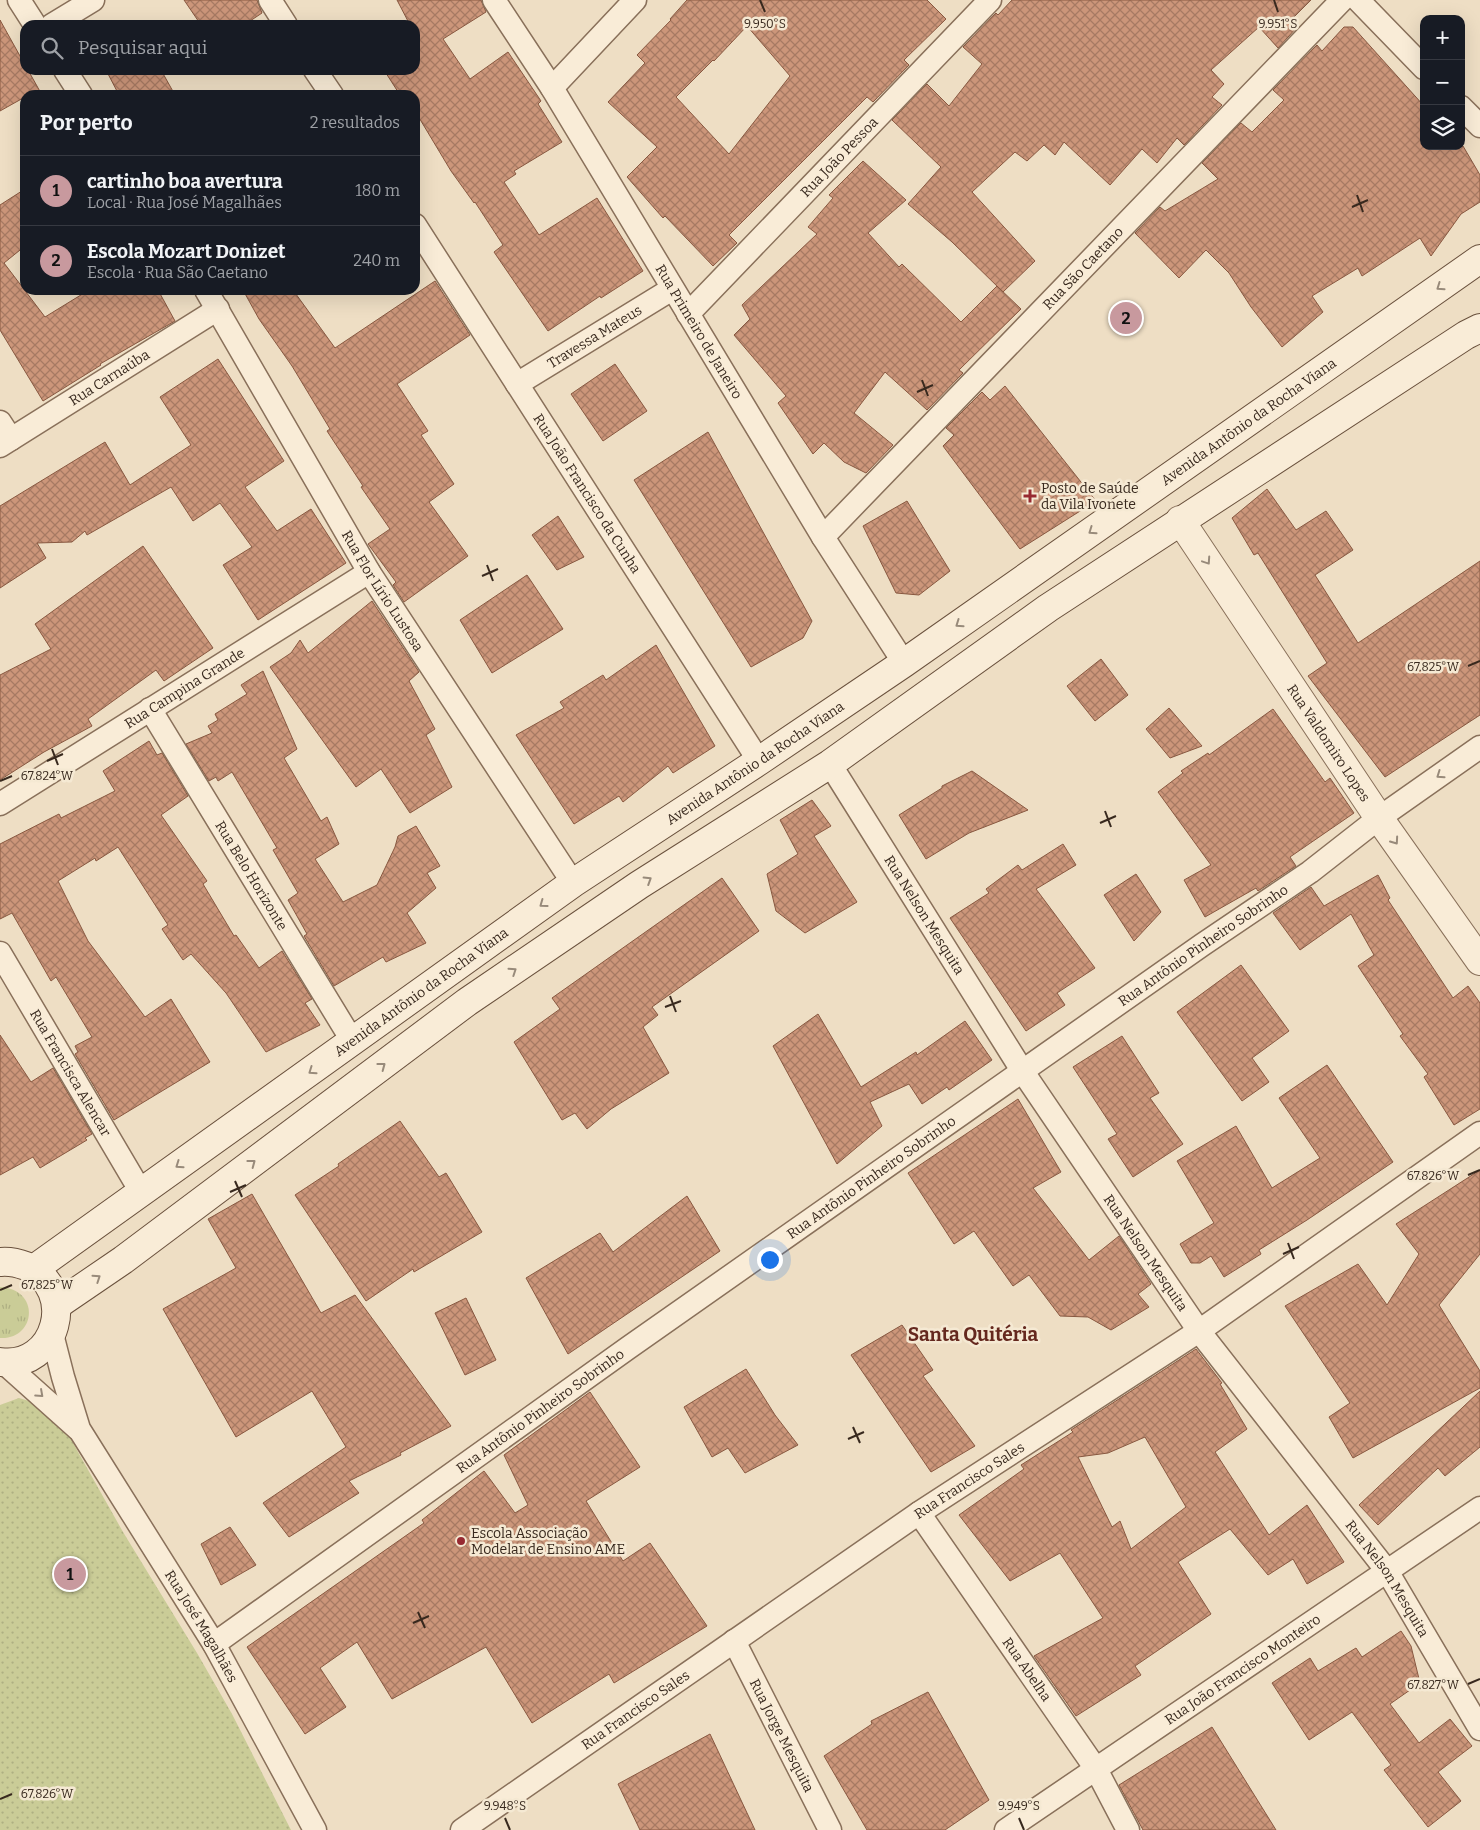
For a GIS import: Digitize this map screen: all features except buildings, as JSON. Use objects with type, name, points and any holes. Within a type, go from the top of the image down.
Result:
[{"type":"main road","name":"Avenida Antônio da Rocha Viana","points":[[34,1269],[353,1042],[572,883],[759,761],[904,662],[1480,259]]},
{"type":"main road","points":[[57,1305],[123,1260],[467,1002],[640,885],[830,764],[1048,608],[1180,520],[1466,335],[1480,328]]},
{"type":"main road","name":"Rua Valdomiro Lopes","points":[[1180,520],[1379,818],[1480,961]]},
{"type":"main road","points":[[0,1262],[19,1263],[34,1269],[45,1279],[53,1291],[57,1305],[56,1320],[52,1334],[44,1346],[32,1355],[18,1361],[2,1362]]},
{"type":"street","points":[[19,0],[33,20]]},
{"type":"street","points":[[60,20],[93,0]]},
{"type":"street","points":[[270,0],[283,20]]},
{"type":"street","name":"Rua Primeiro de Janeiro","points":[[494,0],[552,88],[823,537],[904,662]]},
{"type":"street","points":[[552,88],[635,0]]},
{"type":"street","name":"Rua João Pessoa","points":[[688,314],[990,0]]},
{"type":"street","name":"Rua São Caetano","points":[[823,537],[1342,0]]},
{"type":"street","points":[[1358,0],[1420,64]]},
{"type":"street","points":[[68,75],[78,90]]},
{"type":"street","points":[[318,75],[329,90]]},
{"type":"street","points":[[1465,111],[1480,126]]},
{"type":"street","name":"Rua João Francisco da Cunha","points":[[420,232],[759,761]]},
{"type":"street","name":"Travessa Mateus","points":[[518,384],[672,289]]},
{"type":"street","name":"Rua Flor Lírio Lustosa","points":[[209,295],[368,572],[572,883]]},
{"type":"street","name":"Rua Carnaúba","points":[[4,436],[218,309]]},
{"type":"street","name":"Rua Campina Grande","points":[[0,804],[368,572]]},
{"type":"street","name":"Rua Belo Horizonte","points":[[150,709],[353,1042]]},
{"type":"street","name":"Rua Antônio Pinheiro Sobrinho","points":[[214,1644],[628,1348],[1202,945],[1310,872],[1379,818],[1480,747]]},
{"type":"street","name":"Rua Nelson Mesquita","points":[[830,764],[1023,1072],[1199,1330],[1387,1571],[1480,1729]]},
{"type":"street","name":"Rua Francisca Alencar","points":[[0,954],[141,1192]]},
{"type":"street","name":"Rua Francisco Sales","points":[[462,1830],[919,1513],[1199,1330],[1480,1133]]},
{"type":"street","name":"Rua José Magalhães","points":[[52,1334],[79,1429],[214,1644],[316,1830]]},
{"type":"street","name":"Rua José Magalhães","points":[[2,1362],[79,1429]]},
{"type":"street","name":"Rua João Francisco Monteiro","points":[[1006,1830],[1480,1508]]},
{"type":"street","name":"Rua Abelha","points":[[919,1513],[1096,1769],[1128,1830]]},
{"type":"street","name":"Rua Jorge Mesquita","points":[[734,1641],[830,1830]]},
{"type":"green space","points":[[0,1287],[13,1290],[22,1296],[28,1305],[29,1314],[27,1323],[21,1331],[12,1336],[0,1338]]},
{"type":"green space","points":[[19,1398],[46,1406],[52,1402],[123,1532],[232,1714],[291,1830],[0,1830],[0,1405]]},
{"type":"place","name":"Escola Mozart Donizet","points":[[1126,318]]},
{"type":"place","name":"Posto de Saúde da Vila Ivonete","points":[[1030,496]]},
{"type":"place","name":"Escola Associação Modelar de Ensino AME","points":[[461,1541]]},
{"type":"place","name":"cartinho boa avertura","points":[[70,1574]]},
{"type":"district","name":"Santa Quitéria","points":[[973,1334]]}]
